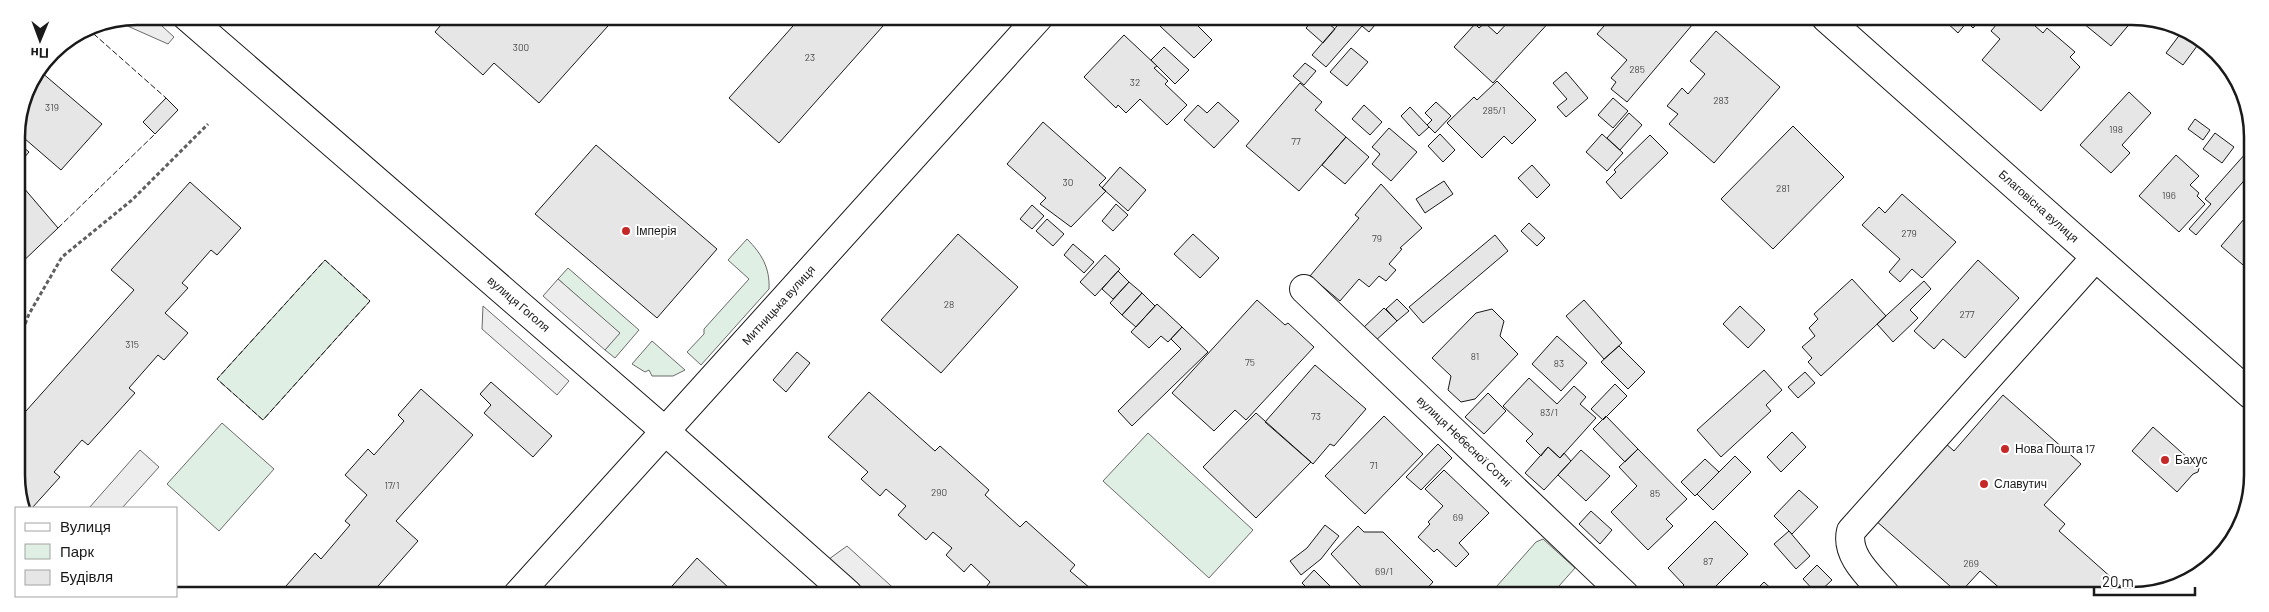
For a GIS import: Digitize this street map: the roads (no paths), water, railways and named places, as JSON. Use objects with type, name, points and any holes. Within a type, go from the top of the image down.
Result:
[{"type":"street","name":"вулиця Гоголя","points":[[196,25],[665,431],[840,587]]},
{"type":"street","name":"Митницька вулиця","points":[[524,587],[1031,25]]},
{"type":"street","name":"Благовісна вулиця","points":[[1834,25],[2244,389]]},
{"type":"street","points":[[1880,587],[1850,548],[1851,531],[2095,258]]},
{"type":"street","name":"вулиця Небесної Сотні","points":[[1304,289],[1617,587]]},
{"type":"place","name":"Імперія","points":[[626,231]]},
{"type":"place","name":"Нова Пошта 17","points":[[2005,449]]},
{"type":"place","name":"Бахус","points":[[2165,460]]},
{"type":"place","name":"Славутич","points":[[1984,484]]}]
